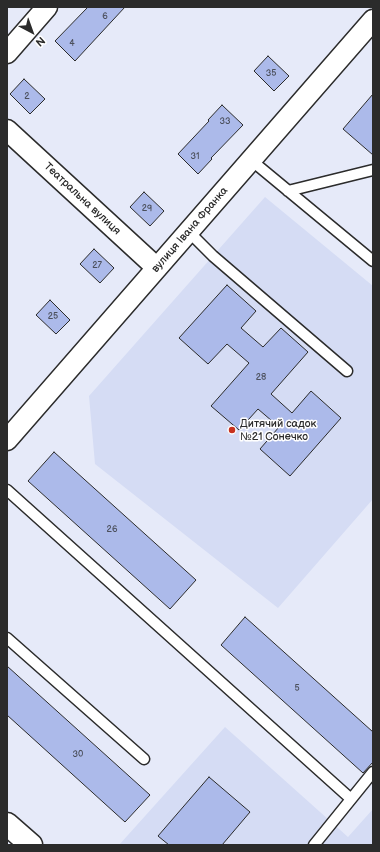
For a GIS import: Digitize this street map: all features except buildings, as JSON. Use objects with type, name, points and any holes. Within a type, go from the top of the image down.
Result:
[{"type":"street","points":[[7,53],[47,7]]},
{"type":"street","name":"вулиця Івана Франка","points":[[7,440],[373,20]]},
{"type":"street","name":"Театральна вулиця","points":[[7,130],[157,268]]},
{"type":"street","points":[[7,824],[31,845]]},
{"type":"lane","points":[[251,160],[373,261]]},
{"type":"lane","points":[[288,191],[373,170]]},
{"type":"lane","points":[[189,232],[214,256],[347,371]]},
{"type":"lane","points":[[7,490],[351,799]]},
{"type":"lane","points":[[7,638],[144,759]]},
{"type":"lane","points":[[314,845],[373,772]]},
{"type":"shaded area","name":"Дитячий садок №21 Сонечко","points":[[265,197],[373,286],[373,499],[278,608],[95,464],[89,396]]},
{"type":"shaded area","points":[[225,727],[348,837],[373,809],[373,845],[119,845]]},
{"type":"place","name":"Дитячий садок №21 Сонечко","points":[[232,430]]}]
